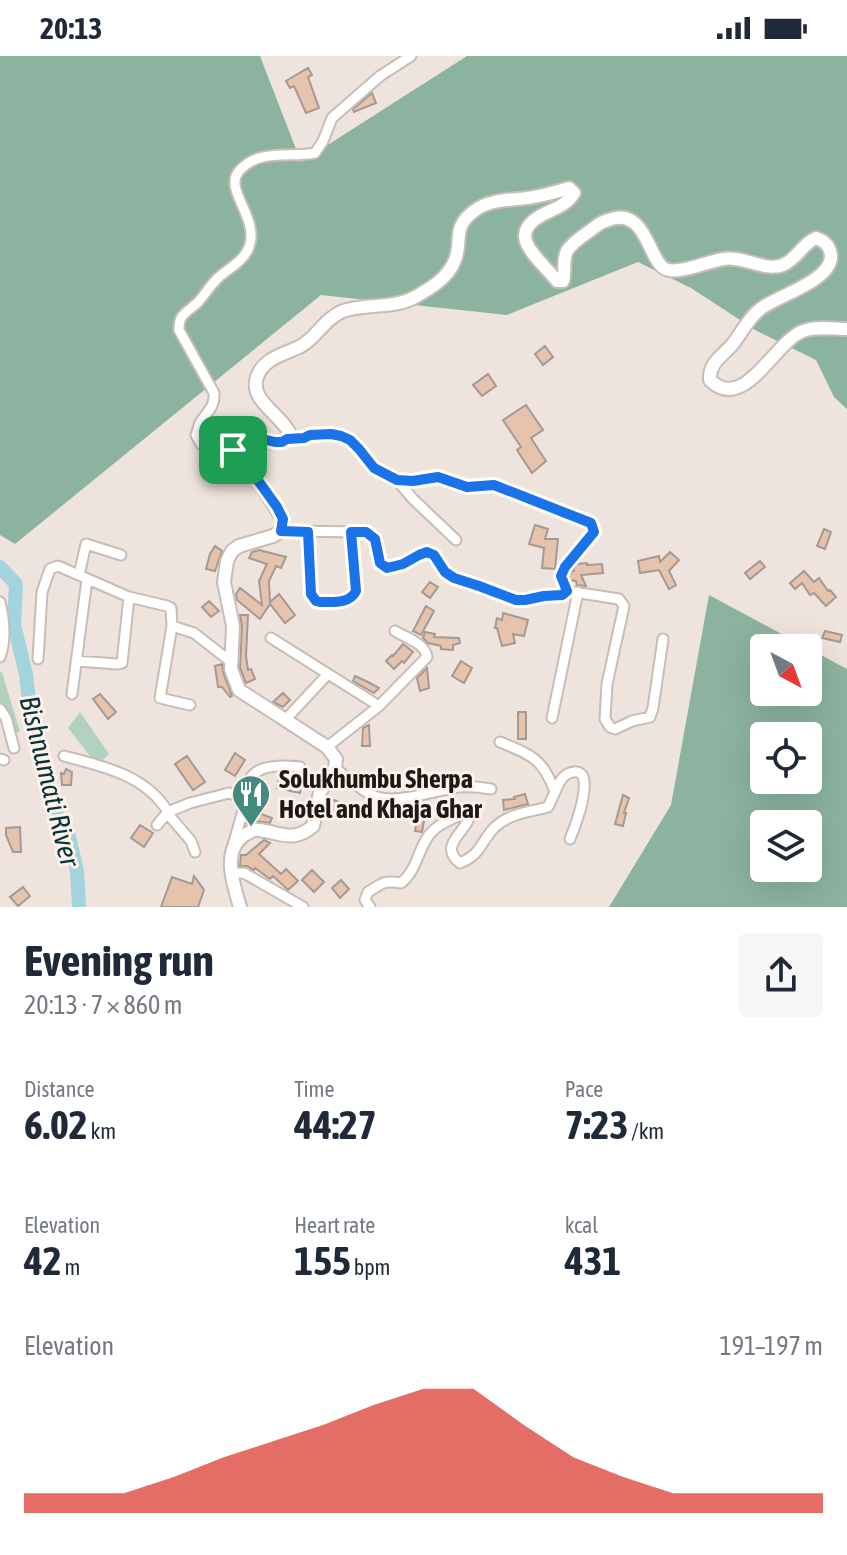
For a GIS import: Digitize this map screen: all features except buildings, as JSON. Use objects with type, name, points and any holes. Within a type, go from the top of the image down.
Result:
[{"type":"street","points":[[233,450],[212,452],[201,444],[196,435],[201,422],[212,409],[214,393],[179,330],[185,313],[249,250],[251,229],[234,188],[235,178],[253,160],[264,156],[315,153],[332,118],[380,76],[411,56]]},
{"type":"street","points":[[287,439],[289,432],[285,423],[258,396],[257,377],[262,368],[278,355],[301,346],[335,315],[364,306],[403,302],[441,281],[456,258],[460,226],[474,211],[490,203],[510,199],[538,197],[569,188],[574,193],[567,203],[528,223],[524,232],[526,243],[557,281],[563,281],[568,248],[600,222],[618,217],[628,218],[637,225],[662,267],[669,270],[724,258],[780,266],[795,257],[809,241],[816,238],[824,241],[830,248],[831,260],[826,269],[792,293],[761,308],[749,320],[709,371],[710,380],[716,386],[742,387],[787,341],[804,330],[847,329]]},
{"type":"street","points":[[281,531],[283,519],[277,507],[226,440],[229,427],[244,429],[275,442],[331,434],[350,440],[374,468],[397,480],[456,540]]},
{"type":"street","points":[[397,480],[438,477],[467,487],[494,485],[591,523],[594,532],[561,576],[567,591]]},
{"type":"street","points":[[232,848],[240,837],[255,829],[293,837],[307,832],[313,826],[320,792],[335,768],[336,759],[327,747],[239,690],[233,678],[233,626],[224,582],[227,561],[239,546],[281,531],[366,532],[375,539],[380,563],[387,568],[427,552],[434,555],[445,572],[454,578],[516,600],[562,595],[567,591],[619,599],[624,606],[607,684],[605,719],[615,729],[650,717],[663,639]]},
{"type":"street","points":[[308,532],[311,594],[320,602],[346,601],[354,596],[351,532]]},
{"type":"street","points":[[72,694],[86,544],[121,555]]},
{"type":"street","points":[[38,659],[42,592],[50,569],[58,566],[129,597],[171,608],[172,626],[160,698],[190,705]]},
{"type":"street","points":[[552,718],[578,592]]},
{"type":"street","points":[[76,661],[122,663],[129,597]]},
{"type":"street","points":[[0,602],[4,617],[0,657]]},
{"type":"street","points":[[172,626],[194,633],[231,662]]},
{"type":"street","points":[[327,747],[379,706],[427,657],[423,647],[395,631]]},
{"type":"street","points":[[271,638],[379,706]]},
{"type":"street","points":[[286,719],[328,674]]},
{"type":"street","points":[[0,709],[6,718],[14,748]]},
{"type":"street","points":[[500,742],[540,762],[555,792]]},
{"type":"street","points":[[64,756],[119,772],[150,792],[162,801],[191,841],[195,852]]},
{"type":"street","points":[[240,907],[230,857],[248,782],[251,776],[269,767],[300,767]]},
{"type":"street","points":[[335,768],[382,799],[457,787],[491,789]]},
{"type":"street","points":[[370,907],[365,900],[368,892],[391,880],[401,883],[406,880],[426,840],[440,825],[464,813],[470,816],[452,842],[454,858],[460,863],[476,854],[497,825],[521,812],[548,807],[561,780],[568,773],[577,771],[584,779],[583,793],[570,839]]},
{"type":"street","points":[[157,825],[168,813],[190,803],[229,793],[244,800]]},
{"type":"street","points":[[232,873],[244,873],[303,907]]},
{"type":"green space","points":[[0,56],[260,56],[301,162],[467,56],[847,56],[847,409],[834,397],[816,360],[757,331],[691,288],[638,262],[507,315],[321,295],[15,544],[0,535]]},
{"type":"green space","points":[[709,595],[782,634],[750,634],[750,706],[822,706],[822,656],[847,669],[847,907],[609,907],[671,805]]},
{"type":"green space","points":[[0,672],[20,732],[12,734],[0,704]]},
{"type":"green space","points":[[80,712],[109,754],[97,765],[68,728]]},
{"type":"waterway","name":"Bishnumati River","points":[[0,567],[16,584],[14,624],[26,675],[32,725],[57,815],[68,832],[77,871],[79,907]]},
{"type":"place","name":"Solukhumbu Sherpa Hotel and Khaja Ghar","points":[[251,828]]},
{"type":"route","points":[[234,426],[275,442],[310,435],[341,436],[350,440],[374,468],[397,480],[438,477],[467,487],[494,485],[591,523],[594,532],[565,567],[561,576],[567,591],[562,595],[516,600],[454,578],[445,572],[434,555],[427,552],[387,568],[380,563],[375,539],[366,532],[351,532],[354,596],[346,601],[320,602],[311,594],[308,532],[281,531],[283,519],[277,507],[233,450],[226,440],[226,432],[234,426]]}]
